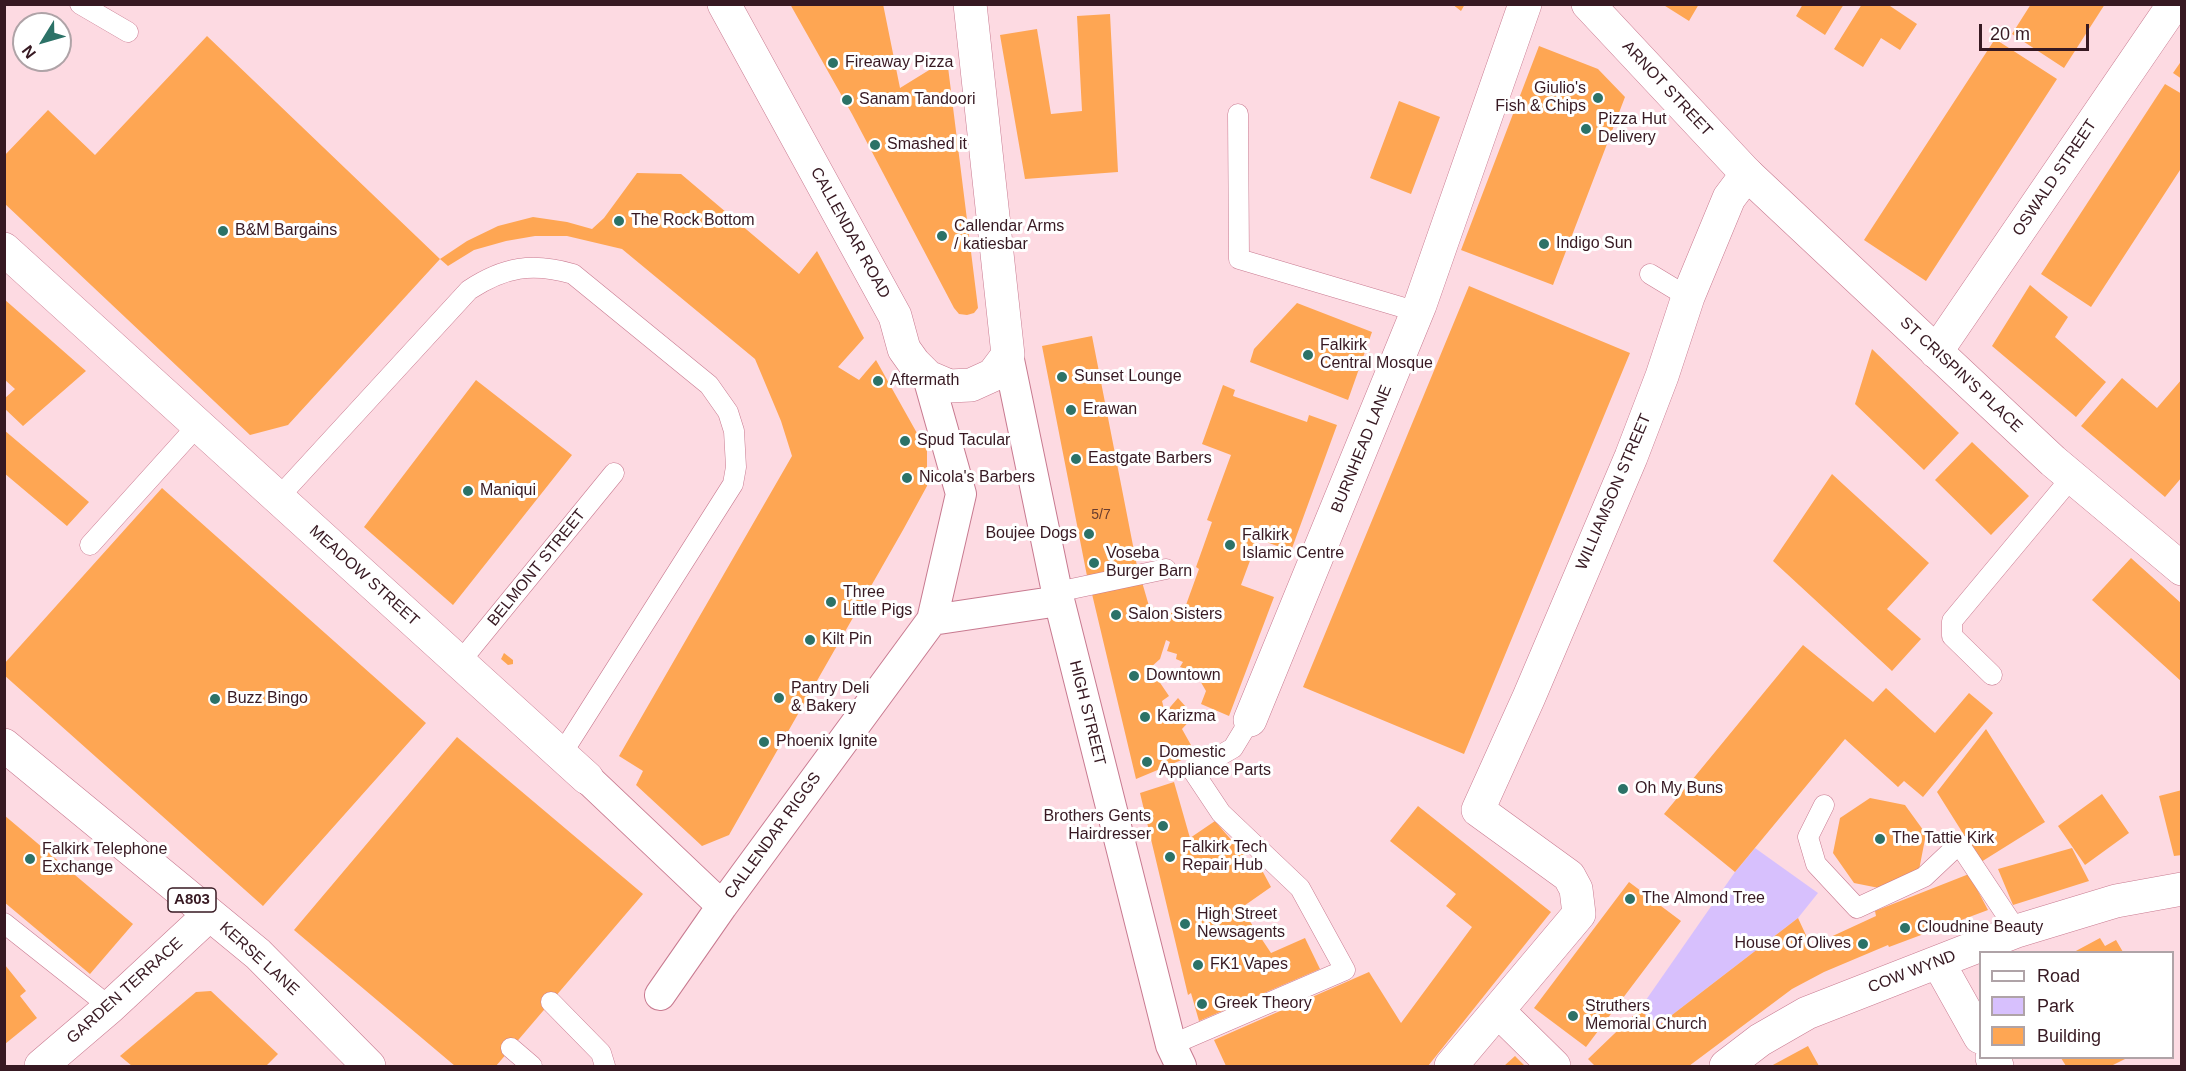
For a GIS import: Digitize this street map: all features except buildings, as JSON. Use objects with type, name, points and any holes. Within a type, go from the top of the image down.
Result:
[{"type":"street","name":"CALLENDAR ROAD","points":[[724,4],[895,316],[904,349],[921,370]]},
{"type":"street","points":[[921,370],[949,386],[971,385],[993,375],[1008,355],[970,4]]},
{"type":"street","name":"BURNHEAD LANE","points":[[1250,720],[1418,312],[1525,4]]},
{"type":"street","name":"ARNOT STREET","points":[[1588,4],[1747,174]]},
{"type":"street","name":"OSWALD STREET","points":[[1936,352],[2174,4]]},
{"type":"street","name":"WILLIAMSON STREET","points":[[1498,1011],[1579,914],[1576,889],[1569,876],[1478,810],[1529,697],[1631,457],[1662,376],[1688,297],[1729,198],[1747,174]]},
{"type":"street","name":"ST CRISPIN'S PLACE","points":[[1747,174],[2072,477],[2178,558]]},
{"type":"street","name":"MEADOW STREET","points":[[4,249],[587,778],[722,906]]},
{"type":"street","name":"HIGH STREET","points":[[1008,355],[1058,597],[1176,1056]]},
{"type":"street","name":"CALLENDAR RIGGS","points":[[660,995],[722,906],[932,620],[961,494],[921,370]]},
{"type":"street","points":[[932,620],[1058,597]]},
{"type":"street","name":"KERSE LANE","points":[[4,745],[258,954],[369,1066]]},
{"type":"street","name":"COW WYND","points":[[1726,1066],[1760,1041],[1807,1013],[2017,930],[2116,901],[2181,889]]},
{"type":"street","name":"GARDEN TERRACE","points":[[41,1066],[110,1007],[209,915]]},
{"type":"street","points":[[1938,962],[1979,1035]]},
{"type":"street","points":[[1451,1066],[1498,1011],[1554,1066]]},
{"type":"lane","points":[[80,4],[128,32]]},
{"type":"lane","points":[[1238,114],[1239,259],[1418,312]]},
{"type":"lane","points":[[278,498],[469,290],[487,278],[506,270],[547,269],[573,274],[709,385],[728,412],[734,431],[736,467],[733,484],[561,756]]},
{"type":"lane","points":[[1650,274],[1688,297]]},
{"type":"lane","points":[[90,545],[198,425]]},
{"type":"lane","name":"BELMONT STREET","points":[[459,663],[614,473]]},
{"type":"lane","points":[[1992,675],[1952,636],[1952,621],[2072,477]]},
{"type":"lane","points":[[1058,597],[1166,569]]},
{"type":"lane","points":[[1176,1056],[1345,970],[1300,888],[1221,813],[1193,771],[1233,748],[1250,720]]},
{"type":"lane","points":[[1824,805],[1808,837],[1816,864],[1857,908],[1924,877],[1959,844],[2017,930]]},
{"type":"lane","points":[[4,923],[110,1007]]},
{"type":"lane","points":[[550,1002],[601,1053],[605,1066]]},
{"type":"lane","points":[[511,1048],[532,1066]]},
{"type":"green space","points":[[1755,848],[1818,893],[1798,918],[1659,1025],[1639,1010],[1735,872]]},
{"type":"place","name":"Fireaway Pizza","points":[[833,63]]},
{"type":"place","name":"Giulio's Fish & Chips","points":[[1598,98]]},
{"type":"place","name":"Sanam Tandoori","points":[[847,100]]},
{"type":"place","name":"Pizza Hut Delivery","points":[[1586,129]]},
{"type":"place","name":"Smashed it","points":[[875,145]]},
{"type":"place","name":"The Rock Bottom","points":[[619,221]]},
{"type":"place","name":"B&M Bargains","points":[[223,231]]},
{"type":"place","name":"Callendar Arms / katiesbar","points":[[942,236]]},
{"type":"place","name":"Indigo Sun","points":[[1544,244]]},
{"type":"place","name":"Falkirk Central Mosque","points":[[1308,355]]},
{"type":"place","name":"Sunset Lounge","points":[[1062,377]]},
{"type":"place","name":"Aftermath","points":[[878,381]]},
{"type":"place","name":"Erawan","points":[[1071,410]]},
{"type":"place","name":"Spud Tacular","points":[[905,441]]},
{"type":"place","name":"Eastgate Barbers","points":[[1076,459]]},
{"type":"place","name":"Nicola's Barbers","points":[[907,478]]},
{"type":"place","name":"Maniqui","points":[[468,491]]},
{"type":"place","name":"Boujee Dogs","points":[[1089,534]]},
{"type":"place","name":"Falkirk Islamic Centre","points":[[1230,545]]},
{"type":"place","name":"Voseba Burger Barn","points":[[1094,563]]},
{"type":"place","name":"Three Little Pigs","points":[[831,602]]},
{"type":"place","name":"Salon Sisters","points":[[1116,615]]},
{"type":"place","name":"Kilt Pin","points":[[810,640]]},
{"type":"place","name":"Downtown","points":[[1134,676]]},
{"type":"place","name":"Pantry Deli & Bakery","points":[[779,698]]},
{"type":"place","name":"Buzz Bingo","points":[[215,699]]},
{"type":"place","name":"Karizma","points":[[1145,717]]},
{"type":"place","name":"Phoenix Ignite","points":[[764,742]]},
{"type":"place","name":"Domestic Appliance Parts","points":[[1147,762]]},
{"type":"place","name":"Oh My Buns","points":[[1623,789]]},
{"type":"place","name":"Brothers Gents Hairdresser","points":[[1163,826]]},
{"type":"place","name":"The Tattie Kirk","points":[[1880,839]]},
{"type":"place","name":"Falkirk Tech Repair Hub","points":[[1170,857]]},
{"type":"place","name":"Falkirk Telephone Exchange","points":[[30,859]]},
{"type":"place","name":"The Almond Tree","points":[[1630,899]]},
{"type":"place","name":"High Street Newsagents","points":[[1185,924]]},
{"type":"place","name":"Cloudnine Beauty","points":[[1905,928]]},
{"type":"place","name":"House Of Olives","points":[[1863,944]]},
{"type":"place","name":"FK1 Vapes","points":[[1198,965]]},
{"type":"place","name":"Greek Theory","points":[[1202,1004]]},
{"type":"place","name":"Struthers Memorial Church","points":[[1573,1016]]}]
